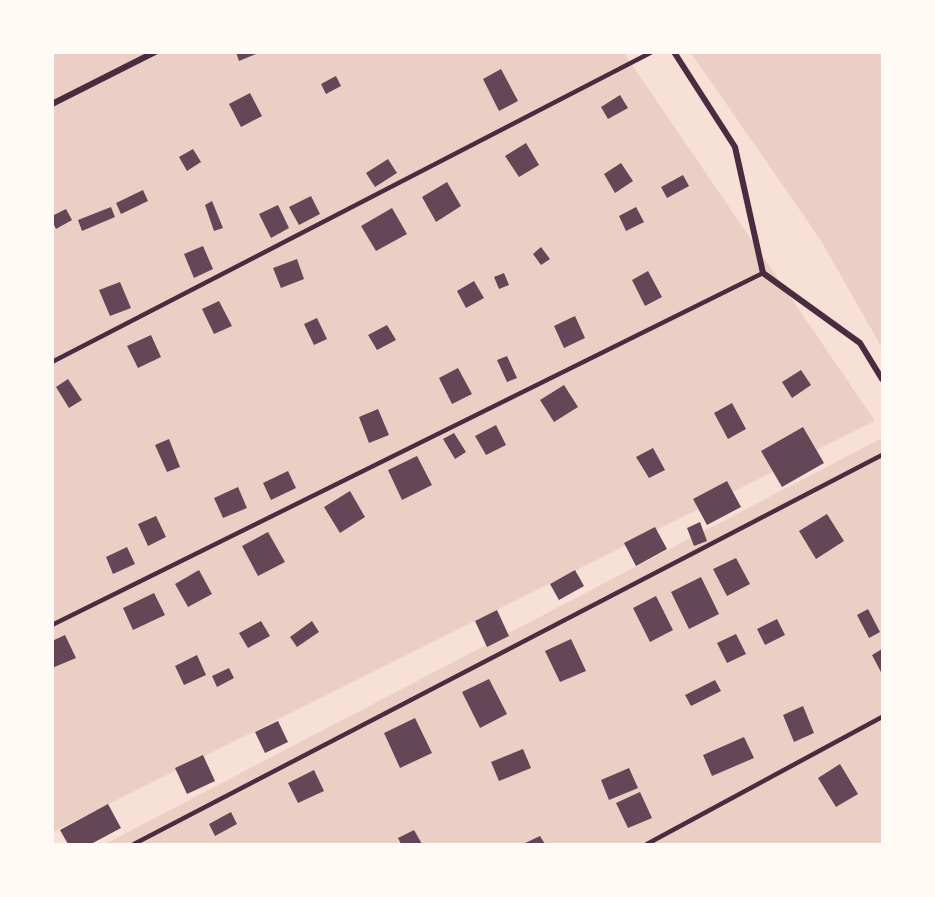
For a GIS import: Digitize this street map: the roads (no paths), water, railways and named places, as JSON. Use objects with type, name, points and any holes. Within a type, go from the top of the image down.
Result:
[{"type":"street","points":[[52,104],[155,52]]},
{"type":"street","points":[[674,52],[735,147],[763,273],[860,343],[882,379]]},
{"type":"lane","points":[[52,362],[652,52]]},
{"type":"lane","points":[[52,625],[763,273]]},
{"type":"lane","points":[[134,844],[882,455]]},
{"type":"lane","points":[[647,844],[882,717]]}]
